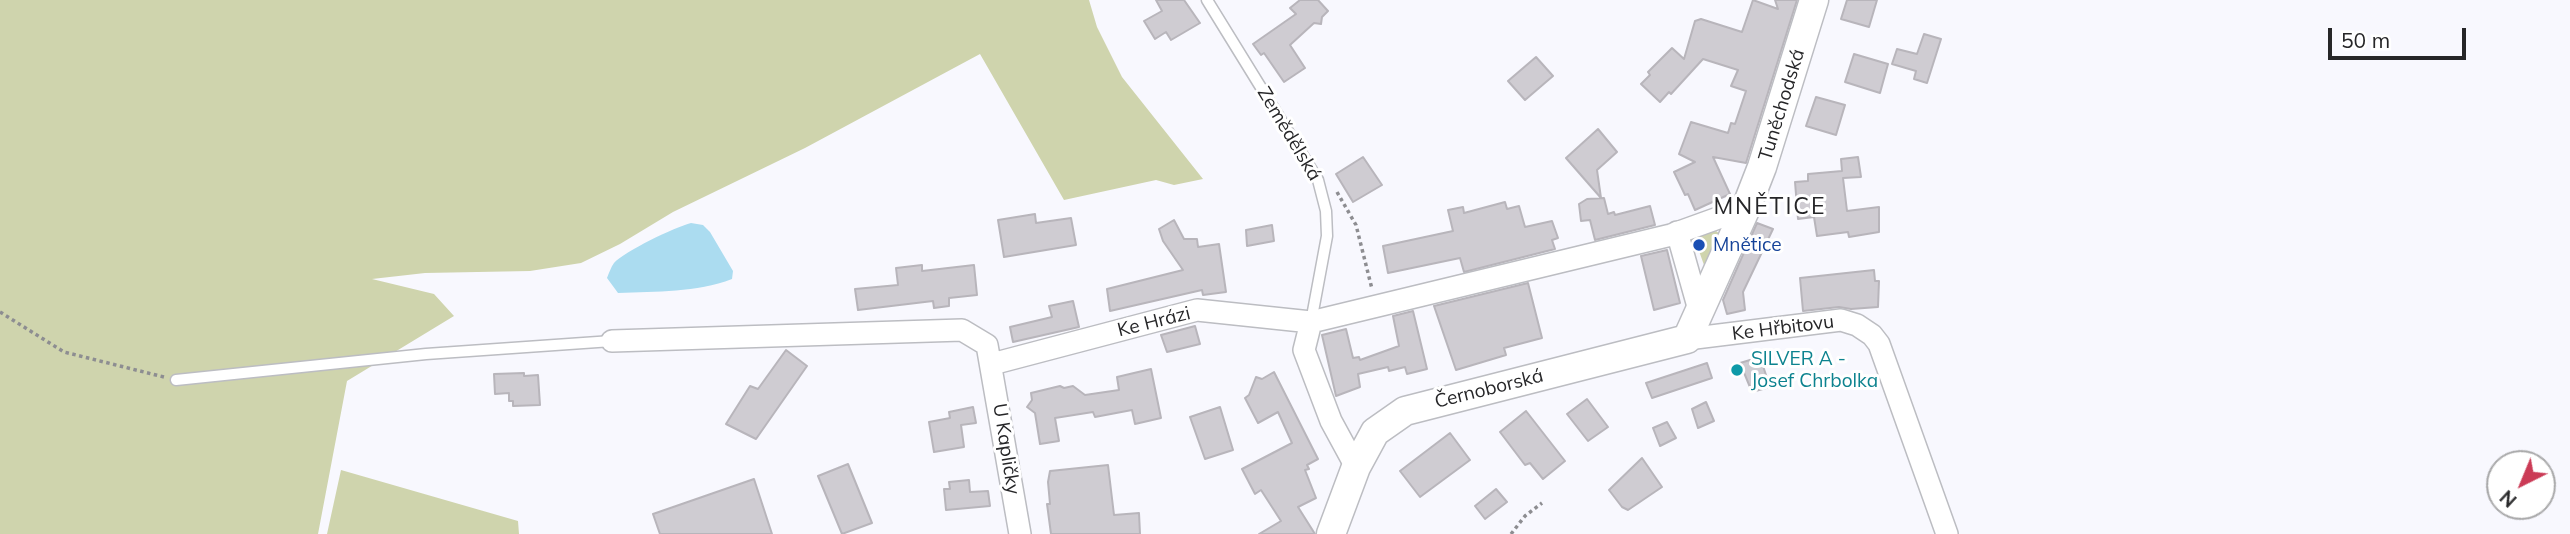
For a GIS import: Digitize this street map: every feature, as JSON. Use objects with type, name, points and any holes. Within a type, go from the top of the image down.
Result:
[{"type":"street","name":"Tuněchodská","points":[[1746,208],[1762,167],[1814,0]]},
{"type":"street","name":"Ke Hrázi","points":[[992,364],[1197,310],[1311,322],[1677,232],[1746,208]]},
{"type":"street","points":[[1687,339],[1746,208]]},
{"type":"street","points":[[1677,232],[1699,310]]},
{"type":"street","name":"Ke Hřbitovu","points":[[1687,339],[1841,320],[1857,325],[1872,335],[1879,344],[1897,391],[1947,534]]},
{"type":"street","points":[[1311,322],[1304,350],[1331,421],[1356,467]]},
{"type":"street","points":[[612,341],[962,330],[987,345],[992,364]]},
{"type":"street","name":"Černoborská","points":[[1331,534],[1356,467],[1375,432],[1405,411],[1687,339]]},
{"type":"street","name":"U Kapličky","points":[[992,364],[1020,534]]},
{"type":"lane","name":"Zemědělská","points":[[1207,0],[1318,180],[1326,211],[1327,236],[1311,322]]},
{"type":"lane","points":[[176,380],[426,354],[612,341]]},
{"type":"path","points":[[1318,180],[1327,175],[1356,225],[1371,288],[1378,295],[1381,305]]},
{"type":"path","points":[[0,312],[64,352],[176,380]]},
{"type":"path","points":[[1511,534],[1525,516],[1542,503]]},
{"type":"green space","points":[[0,0],[1089,0],[1097,27],[1122,77],[1203,179],[1174,185],[1156,180],[1064,200],[980,54],[805,148],[673,212],[620,244],[581,263],[530,271],[425,273],[372,279],[434,294],[454,316],[347,381],[318,534],[0,534]]},
{"type":"green space","points":[[1716,231],[1720,234],[1707,264],[1704,265],[1694,237]]},
{"type":"green space","points":[[341,470],[518,521],[519,534],[327,534]]},
{"type":"water","points":[[691,223],[703,225],[710,232],[733,271],[732,279],[690,289],[618,293],[607,278],[614,263],[651,240]]},
{"type":"building","points":[[1156,0],[1184,0],[1200,23],[1171,40],[1166,32],[1155,39],[1144,21],[1162,11]]},
{"type":"building","points":[[1300,0],[1318,0],[1328,11],[1322,17],[1321,24],[1314,23],[1290,45],[1305,68],[1284,82],[1264,53],[1261,55],[1253,44],[1296,14],[1290,8]]},
{"type":"building","points":[[1753,0],[1778,9],[1775,0],[1797,0],[1746,163],[1713,157],[1730,194],[1695,210],[1674,172],[1695,162],[1679,154],[1691,122],[1728,133],[1731,123],[1735,124],[1746,91],[1731,86],[1738,70],[1703,59],[1671,94],[1669,92],[1660,102],[1641,84],[1650,75],[1648,72],[1672,48],[1684,59],[1695,21],[1701,19],[1742,32]]},
{"type":"building","points":[[1847,0],[1877,0],[1869,27],[1841,19]]},
{"type":"building","points":[[1924,34],[1941,39],[1927,83],[1914,79],[1916,71],[1892,64],[1897,49],[1917,54]]},
{"type":"building","points":[[1854,54],[1888,64],[1880,93],[1845,82]]},
{"type":"building","points":[[1536,57],[1553,76],[1525,100],[1508,81]]},
{"type":"building","points":[[1816,97],[1845,105],[1836,135],[1806,126]]},
{"type":"building","points":[[1598,129],[1617,152],[1597,170],[1601,198],[1566,158]]},
{"type":"building","points":[[1363,157],[1382,185],[1353,202],[1336,174]]},
{"type":"building","points":[[1858,157],[1861,177],[1843,178],[1847,211],[1879,207],[1879,232],[1849,237],[1848,232],[1817,236],[1814,217],[1798,219],[1795,182],[1808,181],[1808,174],[1842,171],[1841,159]]},
{"type":"building","points":[[1604,198],[1608,214],[1614,212],[1615,215],[1650,206],[1655,225],[1595,240],[1590,220],[1581,221],[1579,204],[1587,199]]},
{"type":"building","points":[[1505,202],[1507,209],[1519,206],[1525,227],[1552,221],[1558,238],[1552,240],[1555,249],[1464,272],[1460,258],[1388,273],[1383,246],[1453,231],[1448,210],[1463,207],[1464,213]]},
{"type":"building","points":[[1035,214],[1036,223],[1071,218],[1076,245],[1004,257],[998,220]]},
{"type":"building","points":[[1174,220],[1184,239],[1197,239],[1198,247],[1219,244],[1226,292],[1203,295],[1202,290],[1110,311],[1107,289],[1183,270],[1163,241],[1159,229]]},
{"type":"building","points":[[1757,223],[1773,229],[1743,292],[1745,310],[1727,314],[1723,300]]},
{"type":"building","points":[[1272,225],[1274,241],[1247,246],[1246,230]]},
{"type":"building","points":[[1667,250],[1680,303],[1654,310],[1641,256]]},
{"type":"building","points":[[922,265],[922,271],[974,265],[977,295],[949,298],[949,306],[934,308],[933,301],[858,310],[855,289],[898,285],[896,268]]},
{"type":"building","points":[[1874,270],[1875,281],[1879,281],[1878,307],[1803,311],[1800,278]]},
{"type":"building","points":[[1528,283],[1542,338],[1504,348],[1506,355],[1456,370],[1434,306]]},
{"type":"building","points":[[1073,301],[1079,327],[1013,342],[1010,327],[1052,317],[1049,306]]},
{"type":"building","points":[[1413,311],[1427,369],[1407,374],[1405,367],[1389,371],[1388,367],[1358,374],[1360,387],[1336,396],[1322,335],[1346,329],[1353,358],[1359,357],[1360,360],[1399,346],[1393,316]]},
{"type":"building","points":[[1195,326],[1200,344],[1167,352],[1161,335]]},
{"type":"building","points":[[786,350],[807,366],[756,439],[726,424],[750,386],[758,389]]},
{"type":"building","points":[[1760,357],[1770,387],[1752,392],[1740,363]]},
{"type":"building","points":[[1707,363],[1712,378],[1652,398],[1646,383]]},
{"type":"building","points":[[1151,369],[1161,418],[1135,424],[1132,410],[1095,417],[1093,412],[1055,418],[1059,441],[1040,444],[1035,413],[1027,407],[1032,400],[1031,393],[1060,386],[1073,386],[1085,395],[1119,390],[1117,377]]},
{"type":"building","points":[[1274,372],[1318,459],[1307,465],[1309,469],[1305,470],[1316,498],[1298,507],[1315,534],[1259,534],[1281,521],[1261,490],[1255,494],[1242,469],[1292,443],[1278,412],[1258,423],[1245,398],[1249,395],[1256,377],[1262,379]]},
{"type":"building","points":[[524,373],[524,376],[538,375],[540,405],[513,406],[513,401],[509,401],[509,393],[495,394],[494,374]]},
{"type":"building","points":[[1587,399],[1608,427],[1588,441],[1567,414]]},
{"type":"building","points":[[1706,402],[1714,421],[1698,428],[1692,409]]},
{"type":"building","points":[[973,407],[976,423],[961,425],[964,447],[934,452],[929,422],[950,418],[949,412]]},
{"type":"building","points":[[1220,407],[1233,450],[1205,459],[1190,417]]},
{"type":"building","points":[[1526,411],[1565,461],[1543,479],[1530,463],[1525,465],[1500,432]]},
{"type":"building","points":[[1667,422],[1676,438],[1660,446],[1653,428]]},
{"type":"building","points":[[1450,433],[1470,460],[1420,497],[1400,471]]},
{"type":"building","points":[[1642,458],[1662,487],[1628,510],[1622,507],[1609,490]]},
{"type":"building","points":[[848,464],[872,523],[842,534],[818,476]]},
{"type":"building","points":[[1108,465],[1114,515],[1139,513],[1140,534],[1051,534],[1047,504],[1050,504],[1050,471]]},
{"type":"building","points":[[754,479],[772,534],[660,534],[653,514]]},
{"type":"building","points":[[969,480],[970,492],[988,491],[990,506],[946,510],[944,489],[950,489],[949,482]]},
{"type":"building","points":[[1496,489],[1507,502],[1485,519],[1475,506]]},
{"type":"place","name":"Mnětice","points":[[1699,245]]},
{"type":"place","name":"SILVER A - Josef Chrbolka","points":[[1737,370]]},
{"type":"district","name":"MNĚTICE","points":[[1770,207]]}]
